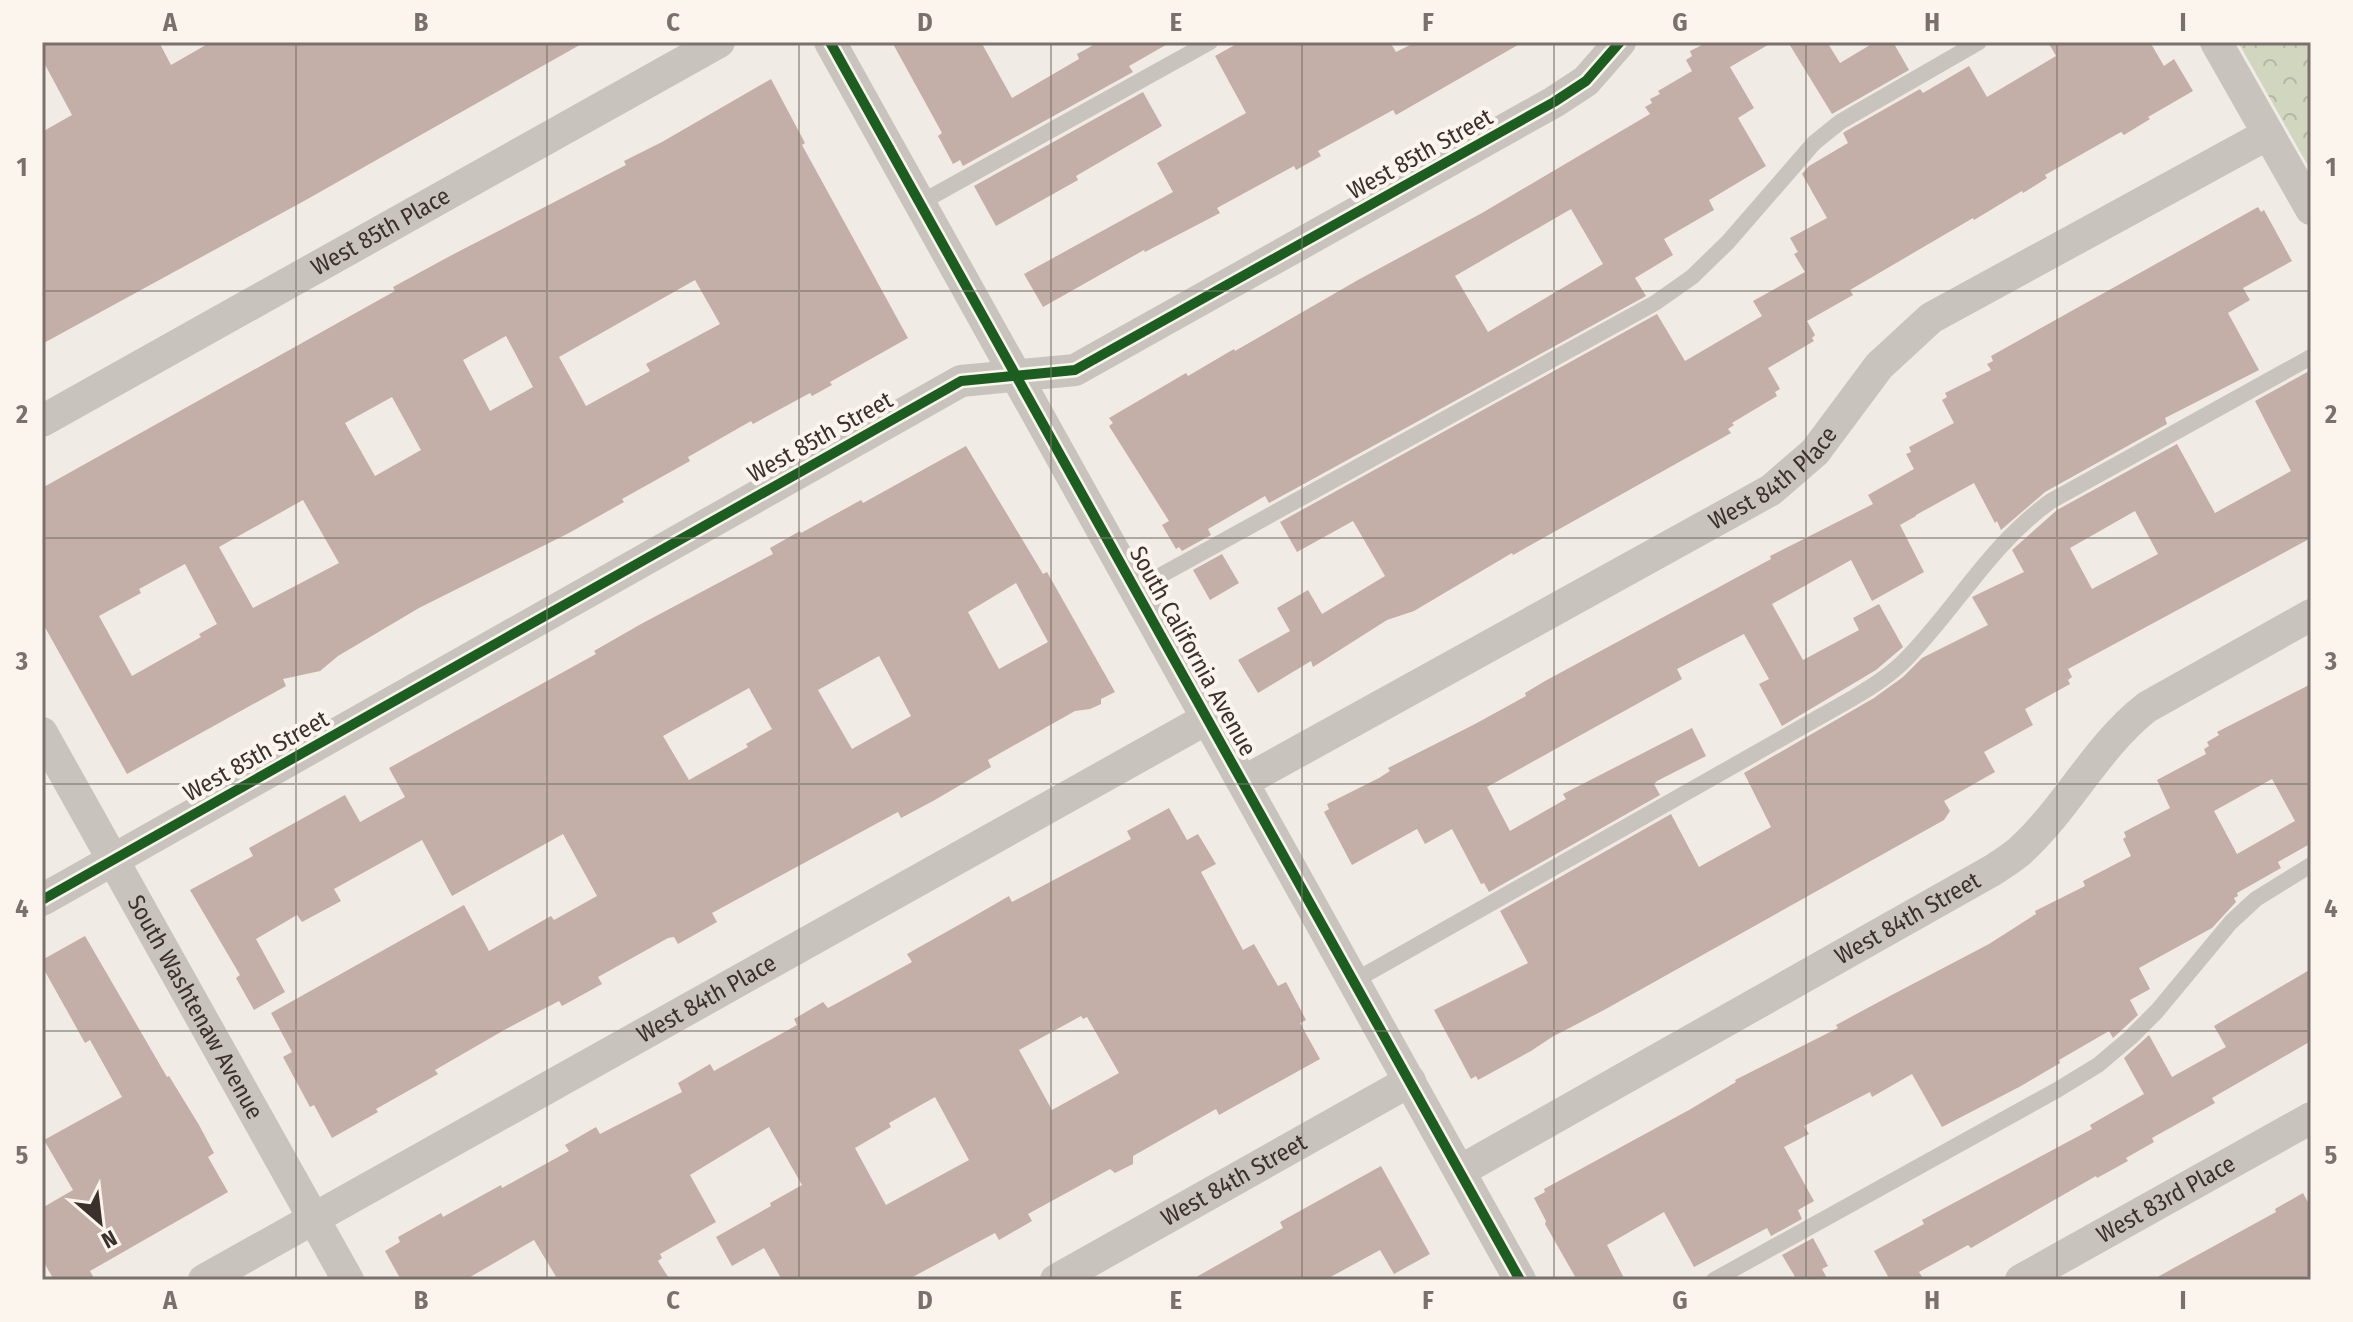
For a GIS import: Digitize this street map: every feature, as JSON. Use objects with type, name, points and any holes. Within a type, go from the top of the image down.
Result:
[{"type":"street","name":"West 85th Place","points":[[42,421],[719,42]]},
{"type":"street","name":"South California Avenue","points":[[830,42],[1460,1171],[1514,1278]]},
{"type":"street","name":"West 85th Street","points":[[42,900],[961,381],[1075,370],[1554,102],[1586,81],[1620,42]]},
{"type":"street","points":[[2216,42],[2311,209]]},
{"type":"street","name":"West 84th Place","points":[[1243,782],[1771,490],[1815,452],[1879,366],[1931,318],[2268,134]]},
{"type":"street","name":"West 84th Street","points":[[1460,1171],[1993,870],[2021,851],[2042,829],[2124,725],[2147,707],[2311,615]]},
{"type":"street","name":"West 84th Place","points":[[204,1280],[1208,718]]},
{"type":"street","name":"South Washtenaw Avenue","points":[[42,733],[348,1280]]},
{"type":"street","name":"West 84th Street","points":[[1056,1280],[1410,1081]]},
{"type":"street","name":"West 83rd Place","points":[[2021,1280],[2311,1118]]},
{"type":"lane","points":[[920,203],[1210,42]]},
{"type":"lane","points":[[1136,589],[1655,303],[1710,260],[1823,136],[1870,104],[1979,42]]},
{"type":"lane","points":[[1354,981],[1885,678],[1908,657],[2023,521],[2051,501],[2311,357]]},
{"type":"lane","points":[[1714,1280],[2098,1065],[2157,1011],[2231,922],[2256,899],[2311,865]]},
{"type":"green space","points":[[2238,42],[2311,42],[2311,171]]},
{"type":"building","points":[[42,42],[159,42],[171,65],[211,42],[585,42],[42,344],[42,132],[72,115],[42,59]]},
{"type":"building","points":[[892,42],[981,42],[1012,98],[1079,59],[1077,54],[1099,42],[1171,42],[1129,66],[1133,72],[963,166],[960,160],[953,164],[938,136],[942,133]]},
{"type":"building","points":[[1240,42],[1390,42],[1396,52],[1416,42],[1523,42],[1396,115],[1393,110],[1318,151],[1321,156],[1296,170],[1294,166],[1217,208],[1220,213],[1144,250],[1043,307],[1024,274],[1173,192],[1157,163],[1246,113],[1215,56]]},
{"type":"building","points":[[1708,42],[1773,42],[1730,67],[1754,108],[1738,118],[1766,166],[1709,200],[1714,210],[1664,239],[1673,255],[1635,278],[1646,296],[1269,503],[1265,496],[1208,529],[1211,535],[1182,551],[1179,547],[1176,549],[1162,525],[1169,521],[1109,426],[1113,423],[1109,418],[1482,213],[1650,114],[1645,107],[1652,103],[1650,99],[1692,71],[1686,60],[1692,56],[1690,51]],"holes":[[[1571,209],[1603,264],[1488,332],[1455,276]]]},
{"type":"building","points":[[1788,42],[1827,42],[1840,63],[1875,42],[1893,42],[1909,70],[1832,114]]},
{"type":"building","points":[[2048,42],[2150,42],[2164,66],[2174,59],[2193,91],[2124,135],[2121,132],[2045,175],[2047,178],[2023,193],[1973,218],[1850,290],[1853,295],[1807,321],[1815,335],[1812,338],[1814,341],[1768,368],[1780,389],[1775,392],[1777,396],[1732,423],[1734,425],[1728,429],[1731,433],[1512,553],[1414,611],[1387,620],[1313,667],[1311,661],[1258,693],[1238,660],[1290,631],[1277,608],[1308,590],[1322,614],[1385,576],[1353,521],[1297,552],[1280,522],[1657,314],[1685,361],[1762,316],[1753,301],[1805,272],[1794,254],[1798,252],[1790,238],[1827,218],[1802,174],[1809,166],[1848,143],[1843,133],[1920,89],[1923,93],[1969,66],[1987,97],[2056,56]]},
{"type":"building","points":[[771,79],[805,143],[802,145],[908,338],[830,382],[832,385],[812,396],[810,393],[753,424],[751,421],[688,457],[690,461],[569,533],[419,608],[338,656],[320,671],[283,679],[286,686],[127,774],[42,622],[42,488],[395,291],[393,287],[626,165],[624,161]],"holes":[[[695,280],[720,324],[646,364],[650,371],[586,406],[559,357]],[[506,336],[533,387],[490,411],[463,360]],[[392,397],[421,450],[375,476],[345,423]],[[303,500],[339,563],[253,608],[219,547]],[[185,564],[217,624],[199,634],[201,637],[132,676],[99,616],[141,593],[139,589]]]},
{"type":"building","points":[[1143,92],[1162,126],[1076,176],[1078,180],[996,226],[974,186]]},
{"type":"building","points":[[2258,207],[2261,212],[2264,210],[2292,261],[2243,288],[2250,300],[2228,313],[2259,370],[2165,418],[2167,424],[2045,492],[2001,530],[1974,483],[1916,515],[1900,525],[1924,572],[1872,601],[1851,560],[1772,604],[1803,660],[1859,630],[1853,618],[1879,604],[1903,647],[1876,670],[1782,726],[1759,684],[1769,679],[1744,634],[1677,669],[1682,679],[1487,787],[1510,831],[1566,799],[1563,794],[1692,728],[1706,756],[1657,781],[1654,784],[1660,795],[1489,892],[1484,883],[1481,884],[1452,829],[1425,844],[1417,829],[1352,865],[1324,812],[1329,809],[1327,804],[1771,559],[1770,556],[1873,504],[1868,495],[1914,469],[1906,454],[1911,452],[1909,447],[1954,423],[1942,400],[1947,397],[1945,393],[1991,370],[1987,364],[1993,361],[1991,356]]},
{"type":"building","points":[[2311,370],[2311,538],[2068,669],[2072,677],[2068,680],[2070,684],[2025,709],[2033,725],[1984,752],[1995,772],[1944,801],[1950,811],[1944,820],[1531,1051],[1478,1080],[1476,1076],[1471,1079],[1434,1010],[1528,963],[1500,911],[1671,814],[1699,867],[1771,827],[1744,773],[1874,698],[1903,677],[1922,658],[1988,625],[1972,597],[2024,572],[2012,550],[2057,510],[2177,444],[2215,513],[2291,471],[2255,401]],"holes":[[[2135,511],[2158,554],[2092,589],[2070,548]]]},
{"type":"building","points":[[966,446],[1043,574],[1047,572],[1115,692],[1101,699],[1101,704],[1075,711],[988,760],[991,767],[933,801],[901,818],[898,812],[712,913],[717,922],[678,944],[674,937],[668,938],[598,977],[602,984],[562,1006],[559,1001],[506,1029],[435,1070],[438,1074],[332,1138],[314,1105],[310,1107],[283,1057],[292,1052],[271,1013],[464,905],[489,951],[551,916],[554,920],[597,896],[563,834],[452,896],[422,840],[334,889],[341,901],[302,922],[297,915],[256,939],[285,992],[254,1010],[236,978],[240,975],[190,890],[253,856],[249,848],[345,795],[360,822],[405,797],[389,768],[596,654],[594,651],[641,624],[773,554],[770,548],[800,531],[861,500],[863,503]],"holes":[[[1016,583],[1048,642],[999,669],[968,612]],[[879,656],[911,716],[852,749],[818,690]],[[749,688],[772,729],[746,744],[748,747],[689,780],[663,736]]]},
{"type":"building","points":[[1222,554],[1239,583],[1210,600],[1193,570]]},
{"type":"building","points":[[2311,684],[2311,850],[2308,845],[2278,862],[2281,868],[2237,893],[2238,896],[2234,898],[2236,902],[2212,928],[2139,968],[2150,989],[2130,1000],[2138,1015],[2113,1038],[2109,1031],[2021,1086],[1942,1127],[1912,1074],[1872,1097],[1870,1092],[1804,1126],[1809,1134],[1784,1147],[1814,1201],[1798,1210],[1802,1219],[1771,1236],[1767,1228],[1694,1267],[1664,1212],[1607,1245],[1625,1280],[1577,1280],[1534,1198],[1545,1192],[1544,1189],[1689,1110],[1735,1080],[1838,1028],[1836,1025],[1989,944],[2036,914],[2035,911],[2085,886],[2083,881],[2131,856],[2123,839],[2126,837],[2124,832],[2170,808],[2157,780],[2206,754],[2204,749],[2209,746],[2207,742],[2219,735],[2217,732]],"holes":[[[2272,779],[2295,821],[2237,854],[2214,811]]]},
{"type":"building","points":[[1169,808],[1187,840],[1198,834],[1216,864],[1201,872],[1243,950],[1254,944],[1278,986],[1286,982],[1306,1020],[1300,1023],[1320,1059],[1219,1115],[1216,1109],[1133,1156],[1133,1164],[1115,1173],[1110,1169],[1028,1214],[1032,1221],[999,1240],[995,1233],[907,1280],[782,1280],[764,1248],[732,1266],[716,1237],[802,1185],[769,1127],[690,1175],[716,1222],[660,1254],[662,1258],[658,1261],[670,1280],[558,1280],[534,1240],[465,1280],[401,1280],[385,1251],[400,1242],[398,1237],[441,1213],[443,1217],[501,1185],[502,1188],[569,1151],[565,1145],[596,1127],[600,1134],[682,1092],[678,1083],[710,1064],[714,1071],[797,1025],[794,1019],[823,1002],[828,1008],[912,962],[907,954],[1009,896],[1012,902],[1131,839],[1127,831]],"holes":[[[1081,1016],[1083,1019],[1087,1017],[1119,1073],[1052,1110],[1019,1050]],[[935,1097],[969,1160],[886,1205],[855,1148],[891,1127],[889,1123]]]},
{"type":"building","points":[[85,936],[167,1077],[199,1125],[214,1153],[208,1157],[228,1192],[90,1271],[95,1280],[54,1280],[42,1259],[42,1208],[73,1190],[44,1140],[122,1097],[90,1040],[85,1043],[42,966],[42,960]]},
{"type":"building","points":[[2311,969],[2311,1041],[2212,1098],[2215,1103],[2152,1138],[2154,1142],[2126,1158],[2128,1161],[1971,1248],[1968,1245],[1919,1272],[1924,1280],[1890,1280],[1874,1251],[1924,1224],[1922,1220],[2092,1129],[2090,1125],[2144,1094],[2124,1058],[2149,1035],[2172,1077],[2226,1047],[2214,1026]]},
{"type":"building","points":[[1381,1166],[1430,1254],[1394,1274],[1380,1250],[1325,1280],[1191,1280],[1283,1228],[1280,1222]]},
{"type":"building","points":[[2303,1193],[2311,1208],[2311,1274],[2301,1280],[2152,1280],[2276,1212],[2275,1209]]},
{"type":"building","points":[[1813,1238],[1828,1266],[1822,1269],[1828,1280],[1797,1280],[1782,1255]]},
{"type":"cycle path","points":[[830,42],[1520,1280]]},
{"type":"cycle path","points":[[42,900],[961,381],[1075,370],[1554,102],[1586,81],[1620,42]]}]
